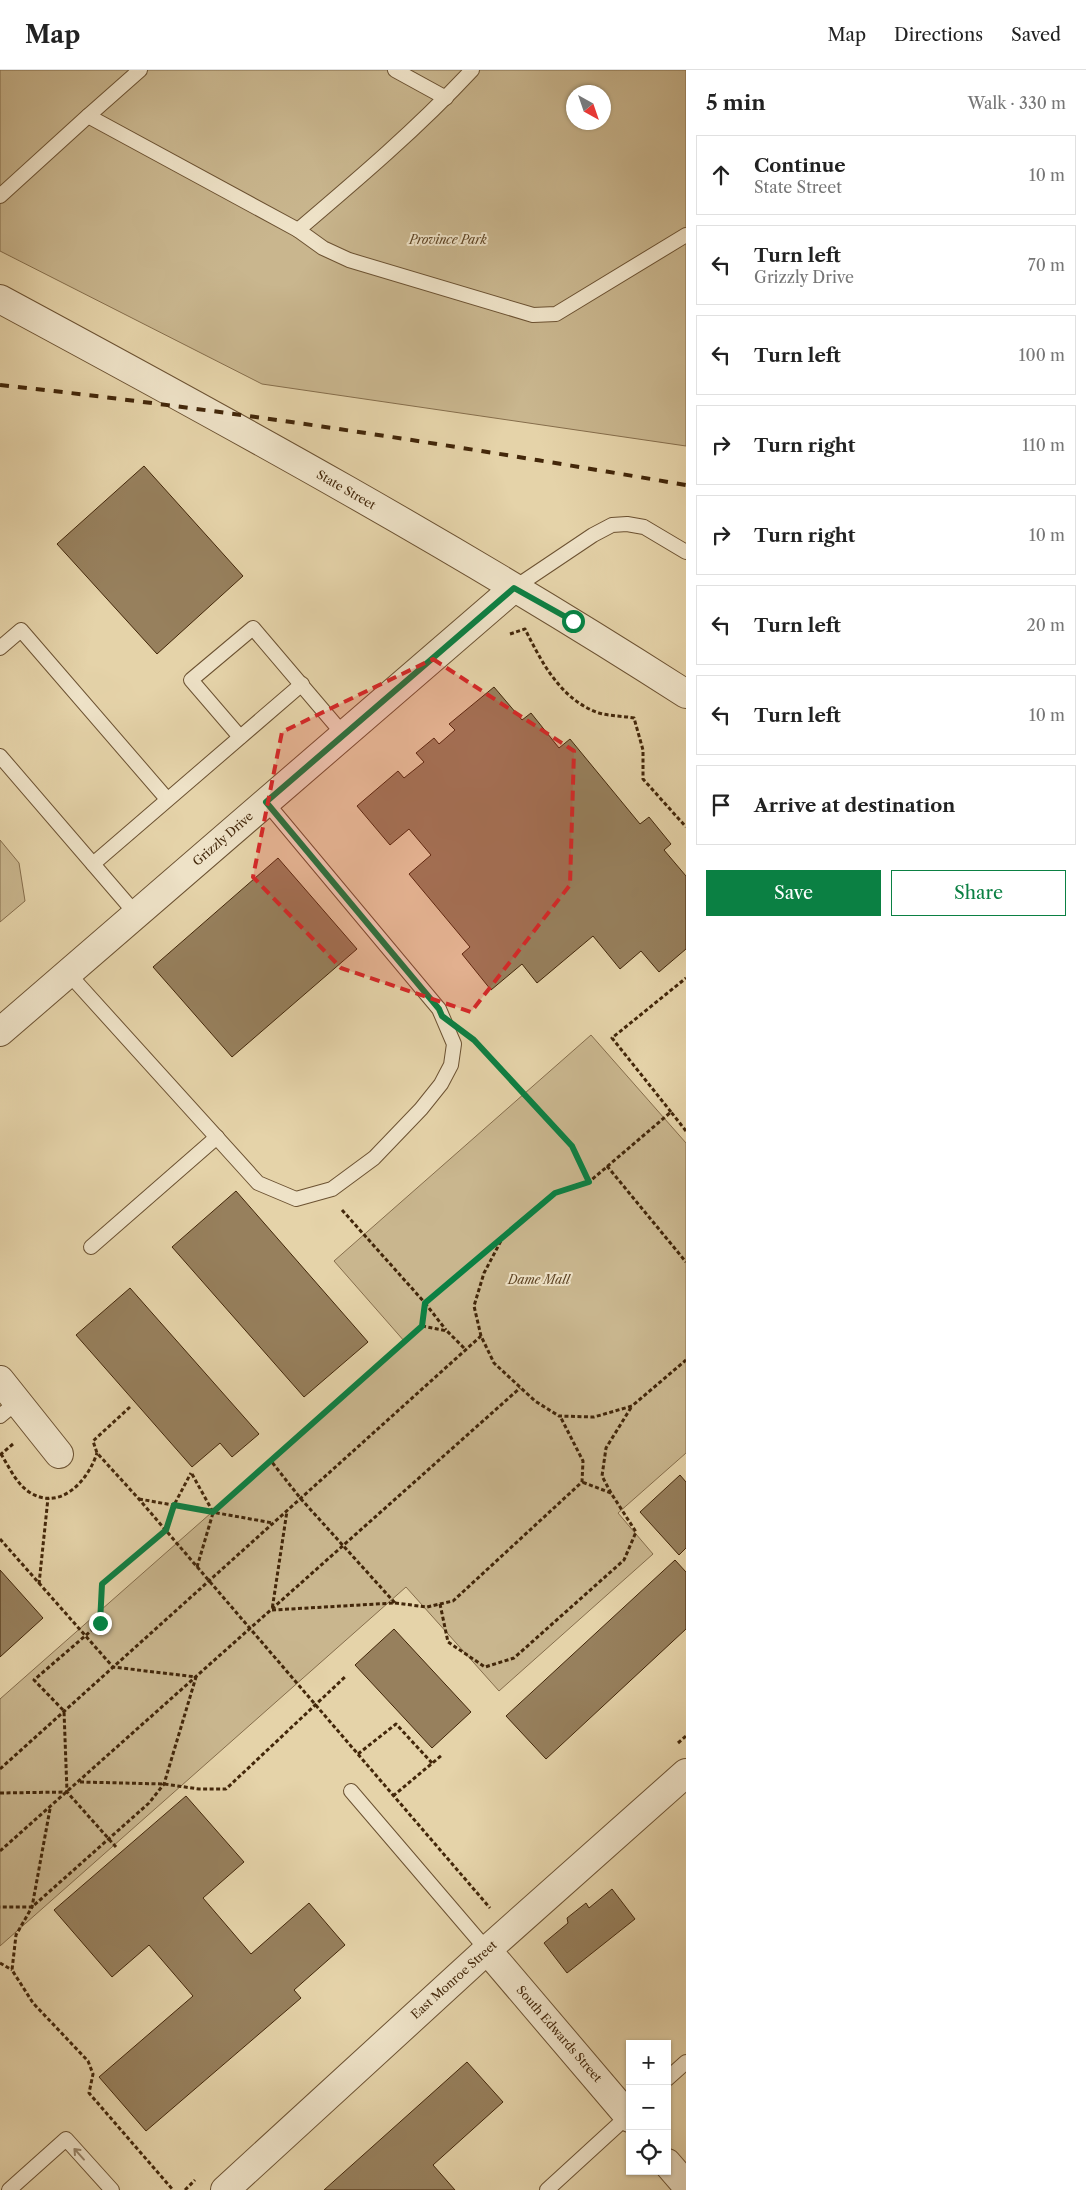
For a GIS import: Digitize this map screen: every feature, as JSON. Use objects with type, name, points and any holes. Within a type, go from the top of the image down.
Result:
[{"type":"street","name":"State Street","points":[[0,299],[265,443],[573,621],[686,694]]},
{"type":"street","name":"Grizzly Drive","points":[[0,1032],[514,588]]},
{"type":"street","points":[[0,1380],[9,1409],[59,1454]]},
{"type":"street","name":"East Monroe Street","points":[[225,2190],[487,1950],[686,1773]]},
{"type":"street","name":"South Edwards Street","points":[[487,1950],[626,2112]]},
{"type":"street","points":[[671,2167],[686,2185]]},
{"type":"lane","points":[[0,196],[140,70]]},
{"type":"lane","points":[[395,70],[446,98]]},
{"type":"lane","points":[[298,230],[374,166],[446,98],[472,70]]},
{"type":"lane","points":[[88,116],[298,230],[324,248],[350,260],[533,315],[556,314],[686,235]]},
{"type":"lane","points":[[514,588],[612,525],[627,524],[644,527],[686,552]]},
{"type":"lane","points":[[240,737],[191,680],[253,628],[344,735]]},
{"type":"lane","points":[[0,648],[21,630],[167,799]]},
{"type":"lane","points":[[93,864],[302,684]]},
{"type":"lane","points":[[0,756],[136,914]]},
{"type":"lane","points":[[68,973],[258,1183],[296,1200],[332,1189],[374,1158],[441,1084],[451,1065],[454,1044],[442,1016],[433,1001],[266,802]]},
{"type":"lane","points":[[91,1247],[216,1137]]},
{"type":"lane","points":[[351,1791],[487,1950]]},
{"type":"lane","points":[[671,2075],[686,2062]]},
{"type":"lane","points":[[547,2190],[626,2119]]},
{"type":"lane","points":[[9,2190],[66,2139],[112,2190]]},
{"type":"path","points":[[507,635],[525,629],[543,664],[568,696],[599,713],[634,718],[643,750],[644,779],[686,827]]},
{"type":"path","points":[[686,978],[612,1038],[686,1131]]},
{"type":"path","points":[[442,1016],[474,1040],[572,1146],[589,1182]]},
{"type":"path","points":[[197,1567],[213,1512],[422,1326],[425,1303],[555,1193],[589,1182],[671,1112]]},
{"type":"path","points":[[607,1166],[686,1262]]},
{"type":"path","points":[[338,1205],[425,1303],[447,1331],[466,1350]]},
{"type":"path","points":[[272,1610],[395,1603],[427,1607],[453,1601],[582,1482],[583,1461],[559,1416],[535,1401],[494,1363],[482,1336],[474,1306],[484,1273],[503,1237]]},
{"type":"path","points":[[422,1326],[447,1331]]},
{"type":"path","points":[[0,1769],[482,1336]]},
{"type":"path","points":[[440,1604],[448,1642],[486,1666],[514,1658],[624,1560],[636,1532],[602,1476],[606,1448],[632,1406],[686,1360]]},
{"type":"path","points":[[0,1851],[520,1388]]},
{"type":"path","points":[[559,1416],[594,1417],[632,1406]]},
{"type":"path","points":[[130,1407],[93,1441],[97,1453],[166,1530],[494,1913]]},
{"type":"path","points":[[271,1461],[300,1499],[395,1603]]},
{"type":"path","points":[[116,1847],[68,1792],[64,1712],[34,1680],[100,1623],[102,1584],[166,1530],[174,1505],[191,1474],[213,1512]]},
{"type":"path","points":[[582,1482],[611,1493]]},
{"type":"path","points":[[39,1584],[48,1498]]},
{"type":"path","points":[[138,1498],[273,1523]]},
{"type":"path","points":[[272,1610],[287,1511]]},
{"type":"path","points":[[0,1539],[113,1667],[196,1677]]},
{"type":"path","points":[[79,1782],[164,1784],[199,1789],[226,1789],[346,1676]]},
{"type":"path","points":[[12,1970],[16,1935],[32,1907],[149,1803],[164,1784],[196,1677]]},
{"type":"path","points":[[358,1754],[396,1724],[432,1763]]},
{"type":"path","points":[[393,1796],[442,1755]]},
{"type":"path","points":[[0,1792],[68,1792]]},
{"type":"path","points":[[32,1907],[50,1808]]},
{"type":"path","points":[[0,1907],[32,1907]]},
{"type":"path","points":[[0,1963],[12,1970],[34,2003],[88,2061],[93,2074],[89,2092],[173,2190]]},
{"type":"highlighted area","points":[[433,659],[574,751],[570,885],[471,1012],[341,968],[253,877],[282,732]]},
{"type":"green space","name":"Province Park","points":[[0,70],[686,70],[686,446],[262,384],[0,251]]},
{"type":"green space","points":[[0,840],[19,863],[25,901],[0,922]]},
{"type":"green space","name":"Dame Mall","points":[[591,1035],[686,1143],[686,1453],[618,1513],[653,1554],[499,1691],[406,1587],[0,1946],[0,1699],[405,1342],[334,1261]]},
{"type":"building","points":[[144,466],[243,576],[157,654],[57,544]]},
{"type":"building","points":[[494,687],[522,720],[531,713],[559,748],[570,739],[640,824],[649,817],[671,844],[664,850],[686,876],[686,949],[659,972],[641,951],[620,969],[593,936],[537,983],[522,964],[491,990],[462,954],[470,947],[409,874],[431,855],[409,829],[390,845],[357,806],[398,771],[404,778],[424,762],[416,753],[434,738],[439,744],[455,730],[449,724]]},
{"type":"building","points":[[278,858],[357,949],[232,1057],[153,967]]},
{"type":"building","points":[[236,1191],[368,1342],[304,1397],[172,1247]]},
{"type":"building","points":[[130,1288],[259,1434],[232,1457],[220,1443],[192,1467],[76,1335]]},
{"type":"building","points":[[680,1475],[686,1482],[686,1548],[679,1555],[640,1512]]},
{"type":"building","points":[[675,1560],[686,1572],[686,1629],[546,1759],[506,1716]]},
{"type":"building","points":[[0,1570],[43,1618],[0,1657]]},
{"type":"building","points":[[394,1629],[471,1712],[432,1748],[355,1665]]},
{"type":"building","points":[[186,1796],[244,1862],[203,1898],[251,1954],[309,1903],[345,1945],[294,1990],[301,1998],[146,2131],[99,2077],[193,1996],[149,1945],[112,1977],[54,1910]]},
{"type":"building","points":[[612,1889],[635,1919],[567,1973],[544,1943],[568,1923],[567,1918],[586,1903],[589,1908]]},
{"type":"building","points":[[467,2062],[503,2102],[433,2165],[455,2190],[324,2190]]},
{"type":"railway","points":[[0,385],[258,417],[515,456],[686,485]]},
{"type":"route","points":[[100,1623],[102,1584],[166,1530],[174,1505],[213,1512],[422,1326],[425,1303],[555,1193],[589,1182],[572,1146],[474,1040],[442,1016],[439,1009],[266,802],[514,588],[573,621]]}]
